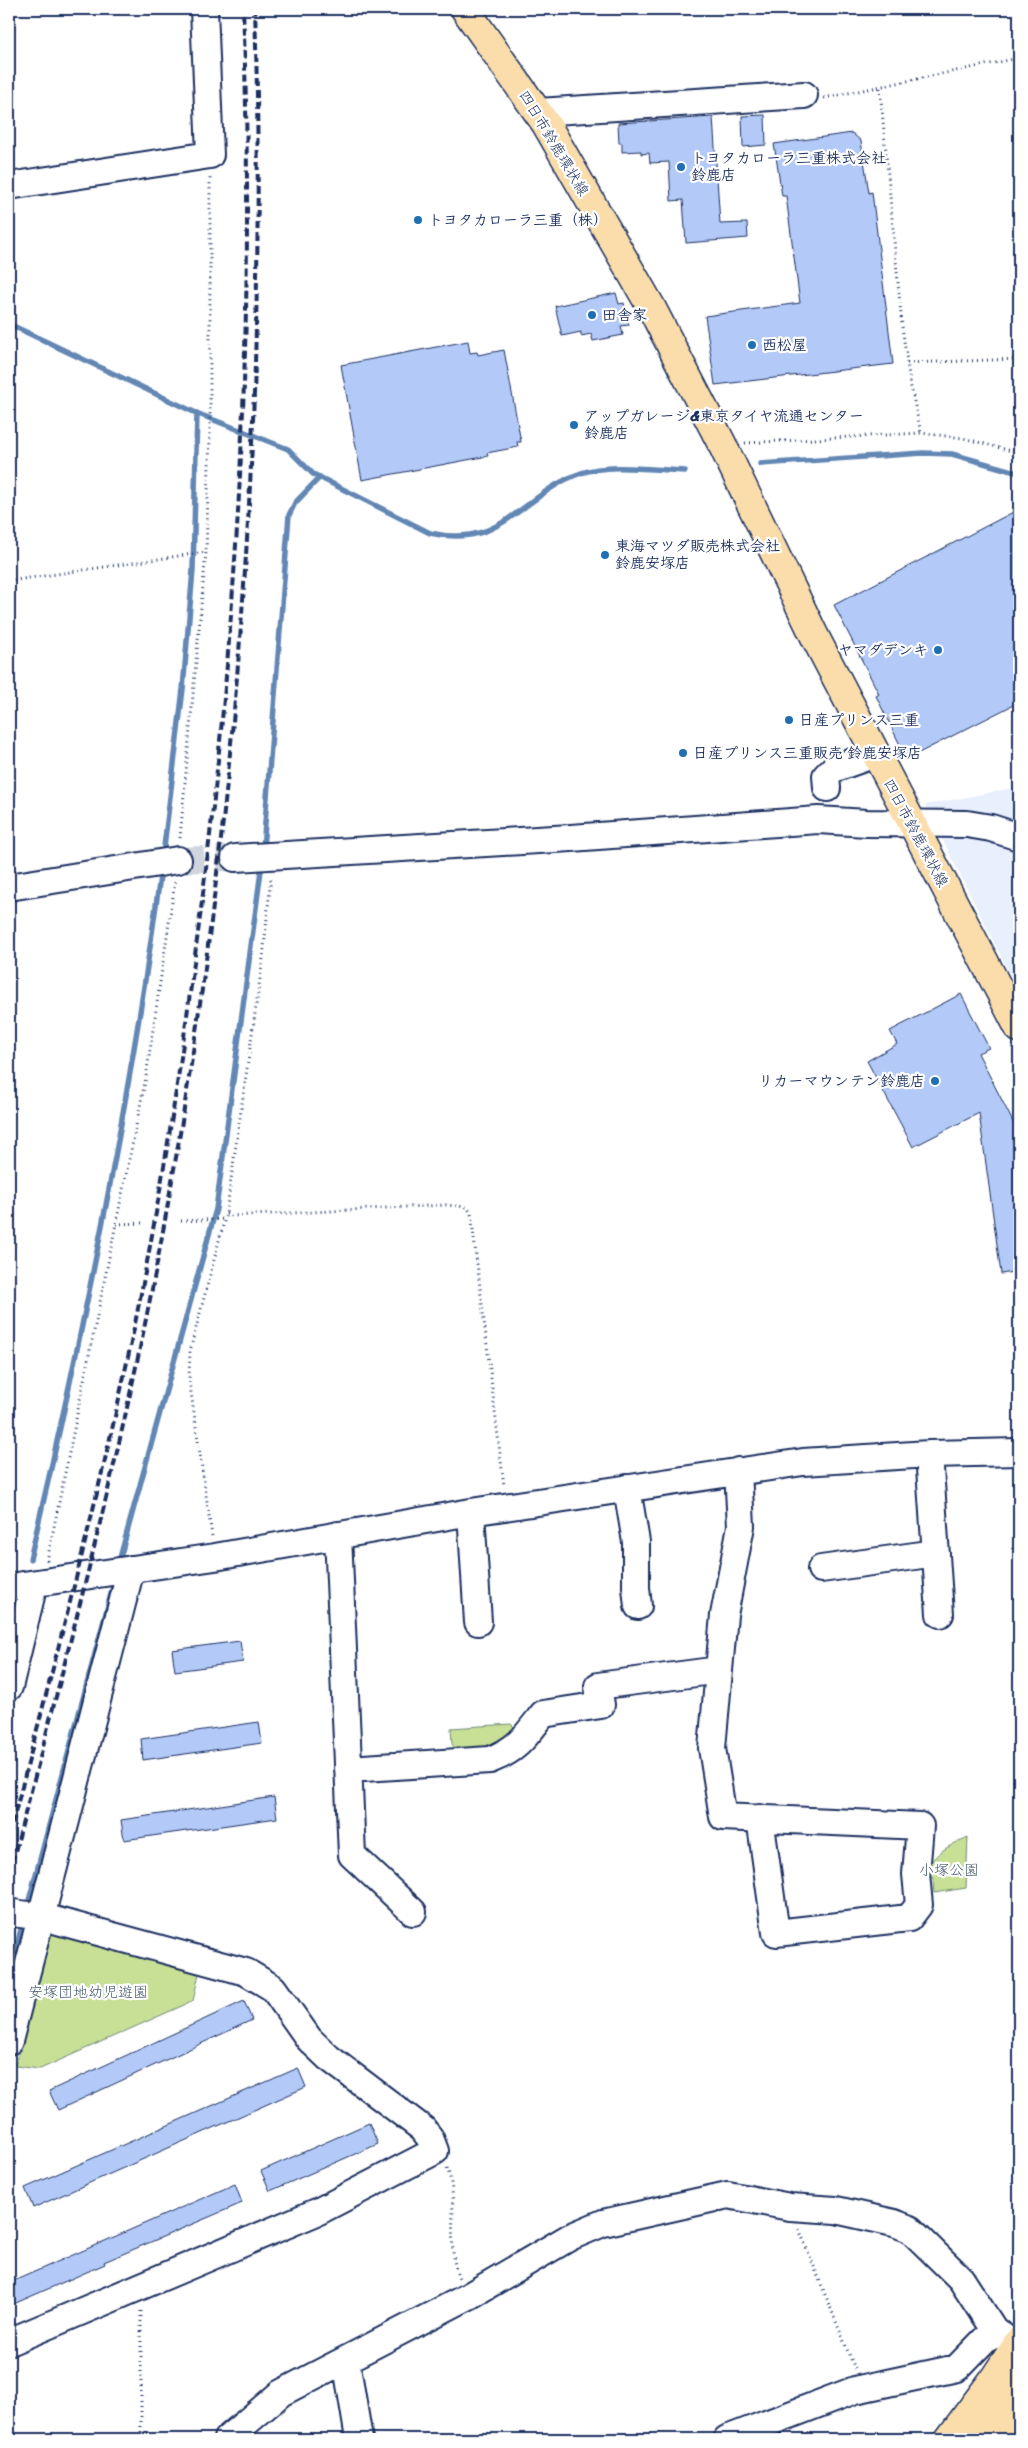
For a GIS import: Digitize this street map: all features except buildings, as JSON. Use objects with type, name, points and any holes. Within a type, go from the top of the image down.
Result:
[{"type":"main road","name":"四日市鈴鹿環状線","points":[[465,9],[538,112],[650,305],[722,444],[741,488],[875,754],[1019,1028]]},
{"type":"main road","points":[[949,2439],[994,2380],[1008,2338]]},
{"type":"main road","points":[[980,2439],[1019,2386]]},
{"type":"main road","points":[[1011,2439],[1019,2428]]},
{"type":"street","points":[[9,186],[210,155],[204,9]]},
{"type":"street","points":[[538,112],[804,95]]},
{"type":"street","points":[[827,788],[826,776],[833,769],[875,754]]},
{"type":"street","points":[[258,856],[572,838],[818,820],[983,826],[1019,838]]},
{"type":"street","points":[[9,887],[167,862]]},
{"type":"street","points":[[9,1687],[32,1584],[215,1557],[471,1512],[803,1462],[929,1454],[1019,1452]]},
{"type":"street","points":[[929,1454],[940,1614]]},
{"type":"street","points":[[738,1471],[741,1526],[724,1615],[712,1748],[724,1816],[920,1826],[916,1874],[919,1905],[909,1918],[776,1933],[760,1818]]},
{"type":"street","points":[[627,1488],[636,1542],[638,1606]]},
{"type":"street","points":[[471,1512],[478,1622]]},
{"type":"street","points":[[338,1535],[352,1855],[414,1912]]},
{"type":"street","points":[[821,1569],[936,1554]]},
{"type":"street","points":[[9,2041],[26,1915],[122,1571]]},
{"type":"street","points":[[348,1769],[490,1760],[508,1753],[522,1741],[543,1714],[601,1705],[598,1686],[719,1670]]},
{"type":"street","points":[[9,2342],[319,2211],[435,2151],[430,2138],[423,2129],[329,2058],[304,2033],[273,1988],[246,1972],[26,1915]]},
{"type":"street","points":[[234,2437],[281,2393],[469,2296],[570,2238],[604,2223],[728,2195],[790,2207],[836,2210],[894,2223],[910,2229],[960,2278],[1008,2338],[957,2368],[863,2389],[727,2439]]},
{"type":"street","points":[[346,2360],[358,2439]]},
{"type":"path","points":[[804,95],[806,101],[880,88],[1019,58]]},
{"type":"path","points":[[880,88],[907,362],[921,433]]},
{"type":"path","points":[[32,1584],[47,1560],[146,1077],[167,862],[206,552],[210,436],[210,155]]},
{"type":"path","points":[[907,362],[1019,359]]},
{"type":"path","points":[[722,444],[921,433],[963,438],[1019,454]]},
{"type":"path","points":[[9,581],[206,552]]},
{"type":"path","points":[[215,1557],[189,1368],[190,1351],[223,1219],[226,1214],[262,968],[258,856]]},
{"type":"path","points":[[226,1214],[232,1216],[446,1205],[467,1207],[471,1213],[503,1476],[505,1507]]},
{"type":"path","points":[[181,1220],[223,1219]]},
{"type":"path","points":[[116,1224],[143,1223]]},
{"type":"path","points":[[435,2151],[445,2164],[450,2176],[455,2266],[457,2275],[469,2296]]},
{"type":"path","points":[[790,2207],[863,2389]]},
{"type":"path","points":[[140,2288],[141,2439]]},
{"type":"shaded area","points":[[1019,787],[1019,992],[925,805]]},
{"type":"green space","points":[[511,1724],[518,1731],[506,1744],[459,1753],[452,1744],[451,1728]]},
{"type":"green space","name":"小塚公園","points":[[968,1837],[966,1888],[934,1893],[933,1878],[926,1877],[931,1862],[941,1852]]},
{"type":"green space","name":"安塚団地幼児遊園","points":[[57,1931],[200,1969],[193,2001],[40,2069],[15,2066],[50,1935]]},
{"type":"waterway","points":[[9,324],[196,413],[288,449],[313,474],[430,533],[455,536],[476,534],[494,527],[511,517],[561,482],[592,470],[618,468],[685,471]]},
{"type":"waterway","points":[[163,855],[183,689],[193,570],[197,413]]},
{"type":"waterway","points":[[760,464],[923,453],[952,454],[1019,473]]},
{"type":"waterway","points":[[263,849],[289,515],[295,503],[320,477]]},
{"type":"waterway","points":[[118,1565],[216,1209],[262,863]]},
{"type":"waterway","points":[[30,1559],[69,1388],[104,1216],[135,1043],[161,869]]},
{"type":"waterway","points":[[27,1908],[115,1579]]},
{"type":"waterway","points":[[9,1975],[23,1922]]},
{"type":"tunnel","points":[[178,860],[235,858]]},
{"type":"railway","points":[[9,1836],[83,1549],[124,1376],[164,1166],[181,1061],[195,955],[222,719],[240,483],[247,246],[243,9]]},
{"type":"railway","points":[[9,1874],[86,1580],[138,1358],[181,1126],[205,968],[224,809],[239,649],[250,489],[256,329],[258,169],[255,9]]},
{"type":"place","name":"トヨタカローラ三重株式会社 鈴鹿店","points":[[681,167]]},
{"type":"place","name":"トヨタカローラ三重（株）","points":[[418,220]]},
{"type":"place","name":"田舎家","points":[[592,315]]},
{"type":"place","name":"西松屋","points":[[752,345]]},
{"type":"place","name":"アップガレージ&東京タイヤ流通センター 鈴鹿店","points":[[574,425]]},
{"type":"place","name":"東海マツダ販売株式会社 鈴鹿安塚店","points":[[605,555]]},
{"type":"place","name":"ヤマダデンキ","points":[[938,650]]},
{"type":"place","name":"日産プリンス三重","points":[[789,720]]},
{"type":"place","name":"日産プリンス三重販売 鈴鹿安塚店","points":[[683,753]]},
{"type":"place","name":"リカーマウンテン鈴鹿店","points":[[935,1081]]}]
